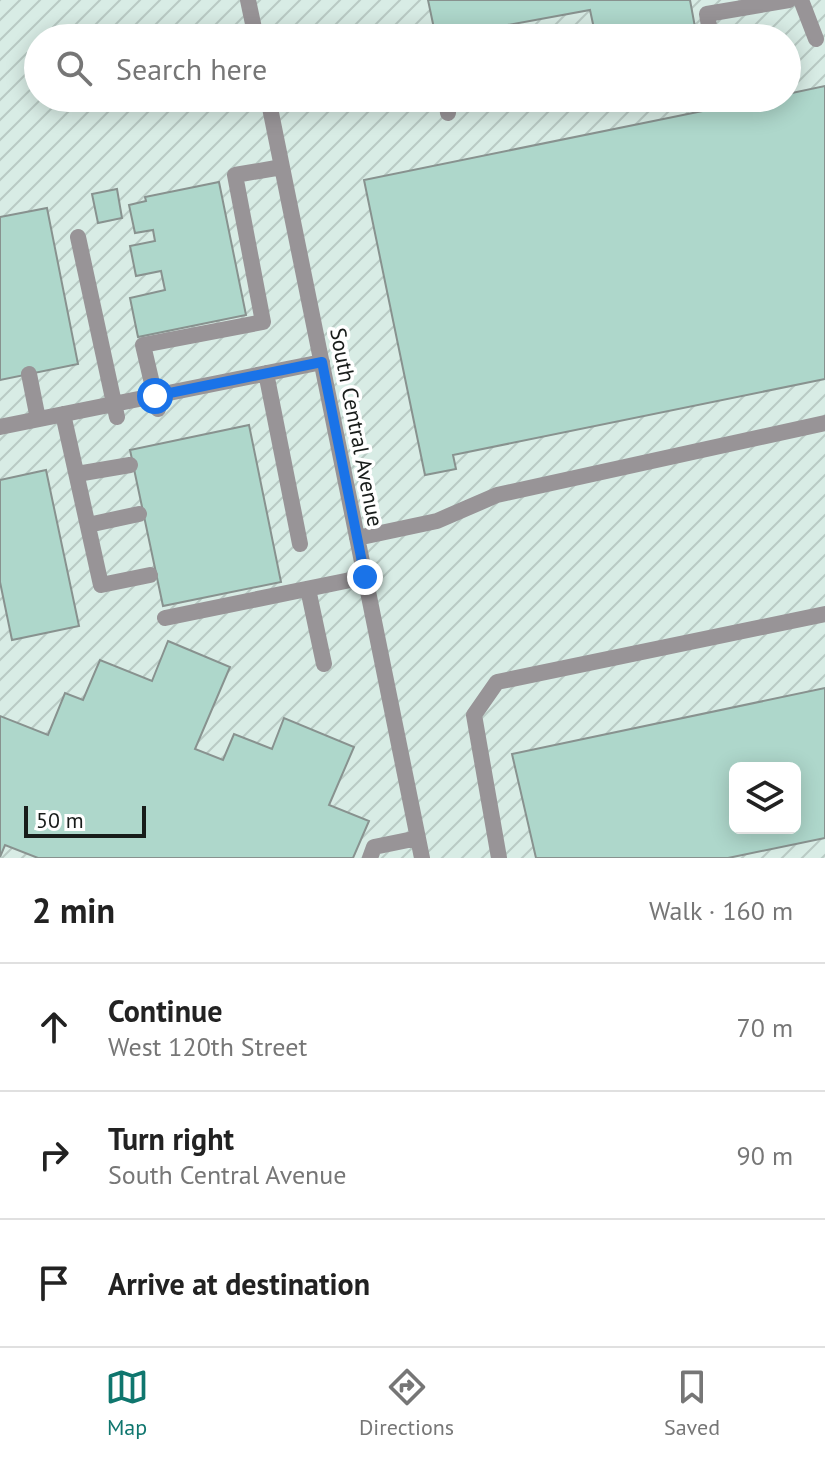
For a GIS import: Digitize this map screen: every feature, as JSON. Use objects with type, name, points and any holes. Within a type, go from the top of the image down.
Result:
[{"type":"street","points":[[248,0],[253,24]]},
{"type":"street","points":[[709,24],[707,14],[789,0]]},
{"type":"street","points":[[801,0],[816,39]]},
{"type":"street","name":"South Central Avenue","points":[[271,112],[422,858]]},
{"type":"street","points":[[156,402],[143,345],[263,322],[235,175],[282,167]]},
{"type":"street","points":[[78,237],[116,411]]},
{"type":"street","points":[[0,427],[63,414],[116,411],[322,362]]},
{"type":"street","points":[[266,373],[300,544]]},
{"type":"street","points":[[29,374],[38,419]]},
{"type":"street","points":[[63,414],[101,585],[150,575]]},
{"type":"street","points":[[357,538],[437,521],[497,495],[825,423]]},
{"type":"street","points":[[77,474],[130,465]]},
{"type":"street","points":[[88,525],[139,514]]},
{"type":"street","points":[[165,618],[365,577]]},
{"type":"street","points":[[308,589],[324,664]]},
{"type":"street","points":[[499,858],[474,715],[497,682],[825,614]]},
{"type":"street","points":[[370,858],[374,847],[418,838]]},
{"type":"shaded area","points":[[0,0],[825,0],[825,858],[0,858]]},
{"type":"building","points":[[428,0],[690,0],[694,24],[593,24],[590,10],[513,24],[433,24]]},
{"type":"building","points":[[825,86],[825,379],[453,455],[456,469],[425,475],[364,180],[697,112],[801,112],[801,91]]},
{"type":"building","points":[[219,182],[246,315],[138,337],[130,298],[165,290],[161,271],[136,276],[130,246],[155,241],[153,230],[135,233],[129,205],[146,201],[145,197]]},
{"type":"building","points":[[117,189],[122,218],[98,223],[92,194]]},
{"type":"building","points":[[47,208],[78,364],[0,380],[0,217]]},
{"type":"building","points":[[249,425],[281,582],[163,606],[130,450]]},
{"type":"building","points":[[46,470],[79,626],[12,640],[0,582],[0,480]]},
{"type":"building","points":[[168,641],[230,667],[195,749],[223,760],[234,734],[272,749],[284,718],[354,747],[329,805],[369,821],[353,858],[38,858],[5,845],[0,857],[0,716],[48,735],[65,693],[83,700],[100,660],[152,681]]},
{"type":"building","points":[[825,688],[825,838],[728,858],[536,858],[512,754]]},
{"type":"route","points":[[155,396],[322,362],[365,577]]}]
